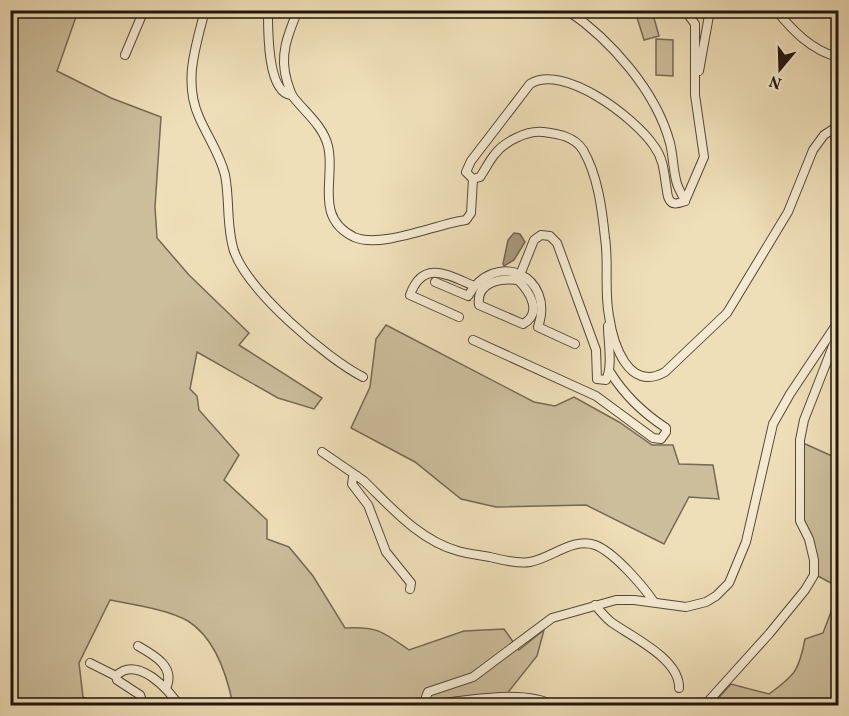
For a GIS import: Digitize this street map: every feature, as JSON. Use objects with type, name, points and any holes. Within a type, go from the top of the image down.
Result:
[{"type":"street","points":[[125,55],[144,10]]},
{"type":"street","points":[[205,10],[191,60],[193,102],[225,174],[228,226],[235,252],[247,276],[261,294],[320,348],[346,368],[363,377]]},
{"type":"street","points":[[268,10],[268,36],[272,67],[280,90],[291,95]]},
{"type":"street","points":[[298,10],[288,32],[284,51],[285,76],[291,95],[319,126],[327,144],[330,161],[327,188],[329,206],[338,224],[351,235],[363,240],[393,238],[466,220],[471,213],[473,179],[466,172],[471,161],[530,84],[536,80],[559,80],[596,95],[639,126],[662,160],[668,199],[674,204],[685,201],[704,157],[695,95],[695,24],[685,10]]},
{"type":"street","points":[[567,10],[620,56],[640,82],[670,142],[676,182],[685,201]]},
{"type":"street","points":[[695,95],[710,10]]},
{"type":"street","points":[[776,10],[794,32],[820,50],[838,57]]},
{"type":"street","points":[[609,316],[623,361],[628,369],[641,376],[653,376],[664,372],[727,313],[788,212],[813,150],[824,135],[838,126]]},
{"type":"street","points":[[473,179],[480,177],[496,153],[514,139],[537,131],[561,134],[572,139],[582,149],[597,183],[604,233],[609,316],[607,345],[610,372],[635,405],[666,428],[666,432],[661,439],[653,438],[596,396],[473,340]]},
{"type":"street","points":[[519,277],[503,279],[486,285],[478,298],[479,305],[523,324],[530,320],[533,302],[519,277],[534,240],[541,235],[550,236],[557,243],[596,350],[597,379],[606,380],[610,372]]},
{"type":"street","points":[[459,317],[410,296],[415,283],[422,276],[439,271],[474,286]]},
{"type":"street","points":[[435,282],[468,296],[474,286],[487,275],[506,271],[519,277],[539,292],[542,312],[538,327],[574,344]]},
{"type":"street","points":[[555,705],[545,701],[517,697],[433,704],[427,703],[426,697],[428,692],[473,677],[552,618],[616,600],[686,607],[706,602],[729,582],[747,542],[773,424],[838,322]]},
{"type":"street","points":[[704,705],[769,634],[805,590],[813,575],[809,539],[800,521],[800,440],[804,420],[838,333]]},
{"type":"street","points":[[322,452],[357,476],[415,529],[435,542],[458,551],[507,561],[529,562],[578,543],[595,545],[611,555],[654,602]]},
{"type":"street","points":[[357,476],[352,477],[352,484],[368,505],[386,552],[411,583],[410,589]]},
{"type":"street","points":[[595,605],[611,621],[667,661],[679,681],[679,688]]},
{"type":"street","points":[[138,646],[161,660],[166,667],[168,683],[166,688]]},
{"type":"street","points":[[90,663],[116,676],[117,680],[140,695],[144,705]]},
{"type":"street","points":[[116,676],[125,671],[146,673],[166,688],[179,705]]},
{"type":"shaded area","points":[[10,11],[78,11],[57,71],[111,98],[161,117],[155,207],[157,238],[189,275],[249,333],[239,345],[322,398],[314,409],[278,398],[197,352],[190,389],[197,396],[199,410],[239,455],[224,480],[267,520],[267,539],[289,547],[313,576],[345,628],[373,629],[409,650],[464,631],[504,629],[519,650],[544,630],[537,656],[509,691],[507,703],[530,705],[233,705],[223,670],[213,647],[197,628],[170,613],[110,600],[79,663],[83,697],[98,705],[11,705]]},
{"type":"shaded area","points":[[635,11],[652,11],[659,36],[644,40]]},
{"type":"shaded area","points":[[656,39],[673,40],[673,76],[656,75]]},
{"type":"shaded area","points":[[514,233],[520,234],[525,242],[514,260],[504,266],[508,240]]},
{"type":"shaded area","points":[[386,325],[534,402],[555,406],[574,397],[619,422],[652,445],[673,445],[679,464],[713,465],[719,499],[689,497],[664,544],[586,505],[496,507],[461,499],[415,462],[351,428],[370,387],[376,339]]},
{"type":"shaded area","points":[[803,443],[832,456],[838,448],[838,587],[816,575],[803,512]]},
{"type":"shaded area","points":[[831,612],[838,617],[838,705],[717,706],[713,704],[731,684],[769,694],[778,687],[790,677],[798,665],[805,639],[823,633]]}]
